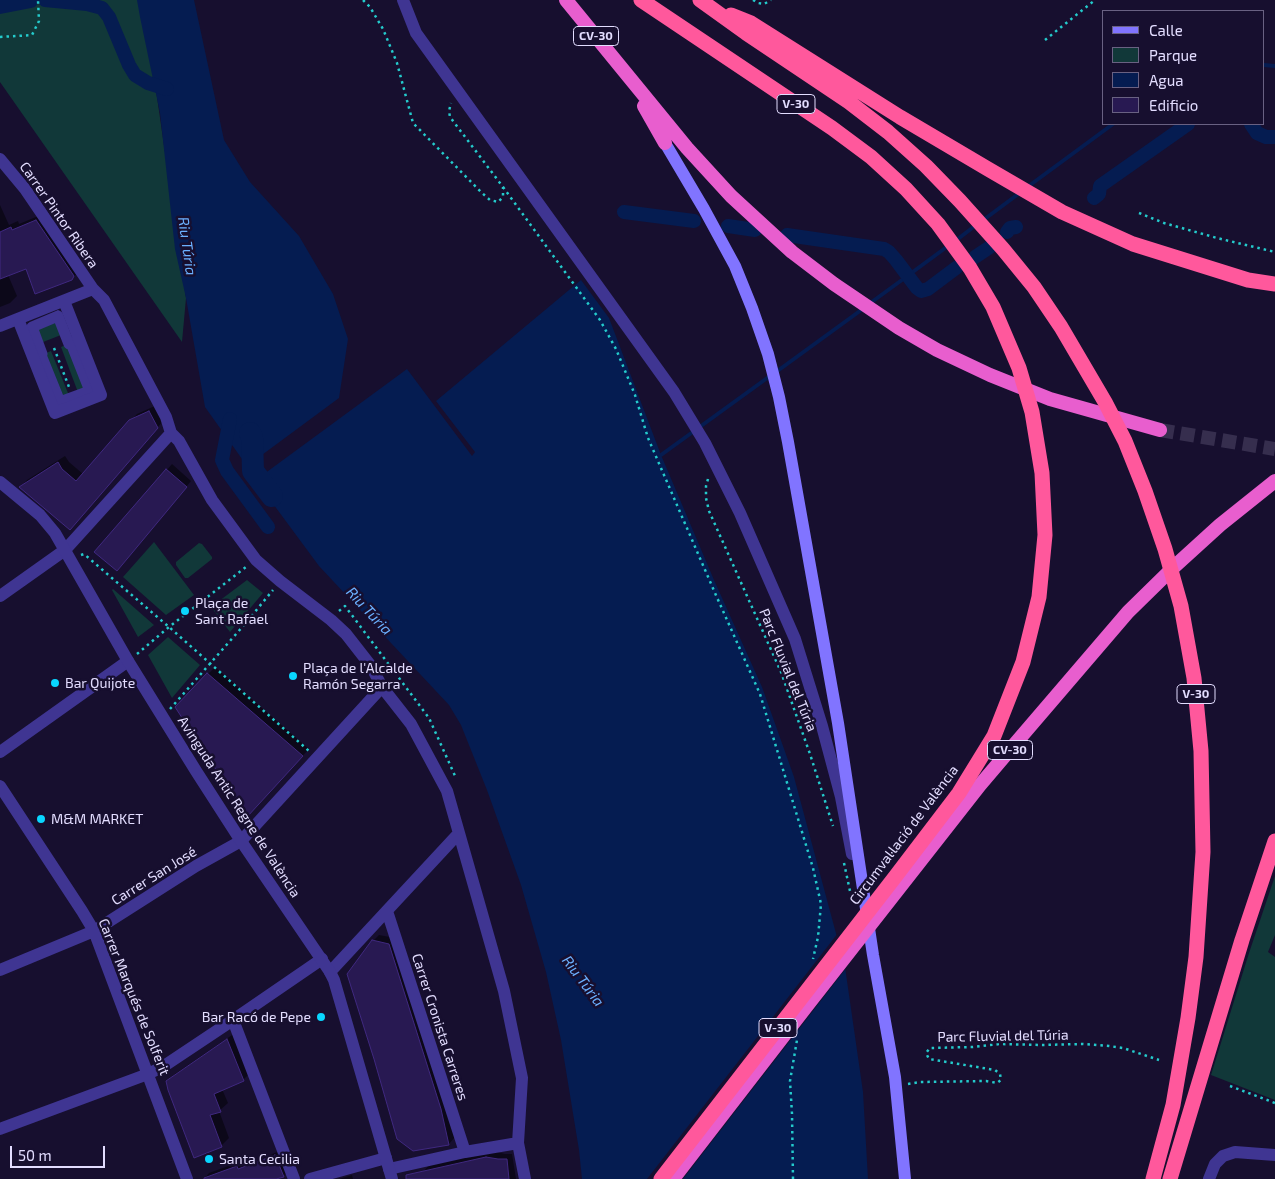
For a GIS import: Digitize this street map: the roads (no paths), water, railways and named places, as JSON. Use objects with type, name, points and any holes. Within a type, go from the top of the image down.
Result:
[{"type":"highway","name":"CV-30","points":[[566,0],[625,73]]},
{"type":"highway","name":"Circumval·lació de València","points":[[640,0],[824,123],[871,157],[906,189],[938,224],[970,268],[993,307],[1018,368],[1032,412],[1042,473],[1045,535],[1039,597],[1023,662],[994,736],[959,793],[661,1179]]},
{"type":"highway","points":[[701,1],[751,23],[900,117],[1062,212],[1133,244],[1248,280],[1275,284]]},
{"type":"highway","name":"V-30","points":[[701,1],[849,102],[888,132],[926,166],[960,201],[1034,287],[1062,327],[1105,402],[1125,442],[1145,491],[1166,549],[1181,606],[1194,678],[1201,751],[1203,852],[1196,957],[1188,1018],[1173,1105],[1153,1179]]},
{"type":"highway","points":[[625,73],[665,143]]},
{"type":"highway","points":[[625,73],[687,148],[731,196],[792,252],[834,284],[899,328],[937,350],[990,375],[1050,399],[1160,430]]},
{"type":"highway","name":"CV-30","points":[[673,1179],[980,785],[1128,612],[1220,525],[1275,481]]},
{"type":"highway","points":[[1170,1179],[1236,958],[1275,842]]},
{"type":"main road","points":[[665,143],[704,209],[734,266],[752,308],[768,354],[779,397],[838,723],[873,955],[895,1077],[905,1179]]},
{"type":"street","points":[[403,0],[416,33],[674,392],[705,443],[740,513],[795,639],[822,726],[841,797],[873,955]]},
{"type":"street","name":"Carrer Pintor Ribera","points":[[0,159],[25,189],[93,289],[104,300],[166,417],[170,433],[179,441],[212,500],[256,560],[346,634],[371,666],[382,687],[412,724],[447,791],[504,991],[522,1078],[518,1143],[524,1179]]},
{"type":"street","points":[[0,326],[93,289]]},
{"type":"street","points":[[18,319],[55,413],[101,395],[64,301]]},
{"type":"street","points":[[58,316],[90,391],[73,397],[60,402],[32,327],[58,316]]},
{"type":"street","points":[[0,596],[68,555],[170,433]]},
{"type":"street","name":"Avinguda Antic Regne de València","points":[[0,482],[40,515],[55,533],[162,717],[241,841],[330,972],[334,980],[389,1169]]},
{"type":"street","points":[[0,752],[128,661]]},
{"type":"street","name":"Carrer San José","points":[[0,970],[94,931],[196,866],[241,841],[382,687]]},
{"type":"street","name":"Carrer Marqués de Solferit","points":[[0,786],[94,931],[187,1179]]},
{"type":"street","points":[[330,972],[459,834]]},
{"type":"street","name":"Carrer Cronista Carreres","points":[[387,911],[465,1152]]},
{"type":"street","points":[[0,1128],[148,1074],[164,1066],[322,960]]},
{"type":"street","points":[[233,1020],[294,1179]]},
{"type":"street","points":[[310,1179],[389,1169],[465,1152],[518,1143]]},
{"type":"street","points":[[1209,1179],[1215,1164],[1223,1156],[1235,1152],[1275,1154]]},
{"type":"water","points":[[137,0],[194,0],[224,140],[250,182],[299,236],[333,294],[348,339],[339,398],[247,466],[205,407],[186,298],[175,249],[160,113]]},
{"type":"water","points":[[581,280],[609,318],[661,455],[762,687],[794,777],[845,967],[863,1092],[868,1179],[582,1179],[561,1040],[546,972],[521,885],[487,790],[461,725],[449,705],[319,566],[251,474],[256,469],[264,479],[266,477],[264,474],[407,369],[472,456],[475,452],[436,401]]},
{"type":"waterway","points":[[45,0],[87,4],[102,8],[109,17],[135,75],[148,83],[167,89]]},
{"type":"waterway","points":[[0,7],[31,1]]},
{"type":"waterway","points":[[1265,65],[1275,66]]},
{"type":"waterway","points":[[1026,188],[1112,125]]},
{"type":"waterway","points":[[1094,198],[1099,194],[1100,186],[1187,125]]},
{"type":"waterway","points":[[1252,125],[1257,133],[1266,137],[1275,137]]},
{"type":"waterway","points":[[982,221],[1021,192]]},
{"type":"waterway","points":[[624,212],[694,221]]},
{"type":"waterway","points":[[954,242],[976,225]]},
{"type":"waterway","points":[[728,226],[755,230]]},
{"type":"waterway","points":[[1007,232],[1010,228],[1016,227]]},
{"type":"waterway","points":[[787,235],[884,249],[889,252],[921,291],[928,289],[956,268]]},
{"type":"waterway","points":[[910,274],[948,246]]},
{"type":"waterway","points":[[975,257],[990,247]]},
{"type":"waterway","points":[[869,304],[906,277]]},
{"type":"waterway","points":[[776,372],[864,308]]},
{"type":"waterway","points":[[661,455],[770,376]]},
{"type":"waterway","points":[[230,419],[222,460],[227,471],[268,527]]},
{"type":"waterway","name":"Riu Túria","points":[[250,433],[252,437],[253,471],[272,496]]},
{"type":"tunnel","points":[[1160,430],[1275,449]]},
{"type":"place","name":"Plaça de Sant Rafael","points":[[185,611]]},
{"type":"place","name":"Plaça de l'Alcalde Ramón Segarra","points":[[293,676]]},
{"type":"place","name":"Bar Quijote","points":[[55,683]]},
{"type":"place","name":"M&M MARKET","points":[[41,819]]},
{"type":"place","name":"Bar Racó de Pepe","points":[[321,1017]]},
{"type":"place","name":"Santa Cecilia","points":[[209,1159]]}]
